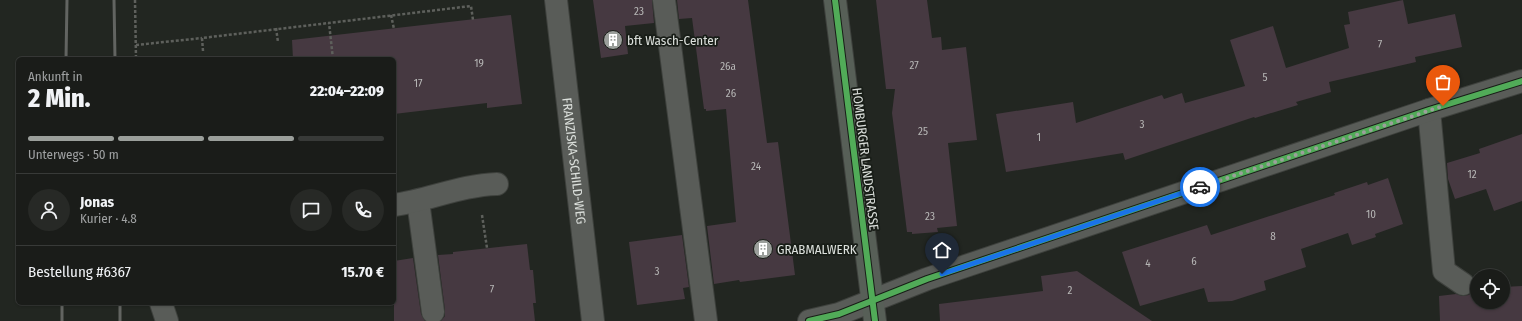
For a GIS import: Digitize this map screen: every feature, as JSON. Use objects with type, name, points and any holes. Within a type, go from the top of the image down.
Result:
[{"type":"main road","name":"HOMBURGER LANDSTRASSE","points":[[835,0],[874,311]]},
{"type":"street","name":"FRANZISKA-SCHILD-WEG","points":[[556,0],[593,321]]},
{"type":"street","points":[[664,0],[706,321]]},
{"type":"street","points":[[809,321],[839,314],[874,311],[927,279],[1430,110],[1522,81]]},
{"type":"street","points":[[1430,110],[1444,271],[1463,284]]},
{"type":"street","points":[[396,205],[418,202],[478,185],[497,184]]},
{"type":"street","points":[[418,202],[433,312]]},
{"type":"street","points":[[162,305],[167,321]]},
{"type":"street","points":[[173,321],[176,305]]},
{"type":"path","points":[[135,0],[136,57]]},
{"type":"path","points":[[136,45],[471,6],[473,20]]},
{"type":"path","points":[[391,15],[394,29]]},
{"type":"path","points":[[329,23],[333,57]]},
{"type":"path","points":[[276,28],[278,42]]},
{"type":"path","points":[[202,38],[203,51]]},
{"type":"building","name":"bft Wasch-Center","points":[[593,0],[652,0],[654,23],[625,26],[628,54],[601,58]]},
{"type":"building","points":[[677,0],[748,0],[767,143],[778,142],[795,275],[740,282],[739,280],[714,284],[707,226],[736,222],[726,109],[706,111],[706,109],[704,109],[692,18],[679,19]]},
{"type":"building","points":[[876,0],[927,0],[932,38],[941,37],[942,50],[966,47],[977,140],[948,143],[957,226],[937,228],[938,232],[912,234],[912,232],[907,232],[892,113],[895,89],[886,89]]},
{"type":"building","points":[[1403,0],[1408,24],[1455,14],[1462,47],[1415,57],[1416,62],[1329,82],[1331,92],[1296,102],[1298,105],[1255,118],[1254,117],[1125,160],[1123,153],[1006,172],[996,114],[1073,102],[1076,123],[1162,95],[1164,99],[1182,93],[1185,103],[1245,86],[1230,40],[1273,26],[1286,68],[1349,48],[1344,25],[1350,24],[1348,12]]},
{"type":"building","points":[[511,15],[522,104],[487,108],[487,103],[396,114],[396,57],[293,57],[292,40]]},
{"type":"building","points":[[1522,134],[1522,201],[1494,211],[1486,189],[1455,199],[1448,179],[1447,163],[1480,153],[1479,149]]},
{"type":"building","points":[[1388,178],[1403,224],[1375,234],[1376,237],[1352,245],[1348,233],[1301,249],[1306,267],[1264,281],[1266,290],[1232,301],[1208,302],[1204,288],[1140,306],[1122,252],[1207,225],[1211,235],[1335,195],[1334,193],[1367,182],[1368,185]]},
{"type":"building","points":[[682,235],[689,287],[683,288],[685,299],[637,305],[629,242]]},
{"type":"building","points":[[527,244],[530,270],[533,270],[536,303],[533,303],[535,321],[441,321],[445,316],[445,310],[438,255]]},
{"type":"building","points":[[413,258],[421,314],[425,321],[394,321],[394,305],[396,305],[396,261]]},
{"type":"building","points":[[1077,271],[1152,321],[940,321],[939,304],[1043,291],[1041,276]]},
{"type":"building","points":[[1522,286],[1522,321],[1440,321],[1439,296],[1456,294],[1462,296],[1470,294],[1470,309],[1510,309],[1510,287]]},
{"type":"railway","points":[[66,57],[67,0]]},
{"type":"railway","points":[[114,0],[115,57]]},
{"type":"railway","points":[[62,305],[62,321]]},
{"type":"railway","points":[[120,305],[120,321]]},
{"type":"cycle path","points":[[835,0],[875,321]]},
{"type":"cycle path","points":[[809,321],[839,314],[927,279],[1429,110],[1522,81]]},
{"type":"way so far","points":[[1200,187],[1443,106]]},
{"type":"place","name":"bft Wasch-Center","points":[[613,40]]},
{"type":"place","name":"GRABMALWERK","points":[[763,249]]},
{"type":"route","points":[[942,274],[1200,187]]}]
